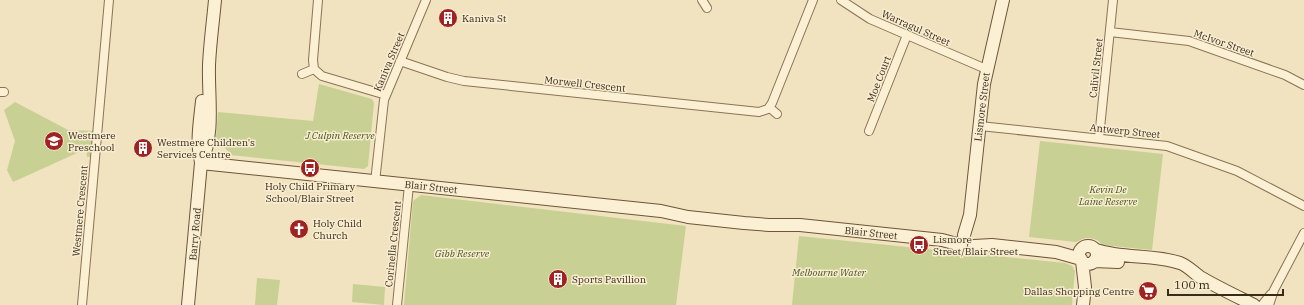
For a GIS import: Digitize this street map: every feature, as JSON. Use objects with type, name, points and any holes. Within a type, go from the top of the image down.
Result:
[{"type":"street","name":"Westmere Crescent","points":[[82,305],[109,0]]},
{"type":"street","name":"Barry Road","points":[[188,305],[201,163],[207,148],[210,98],[209,66],[215,0]]},
{"type":"street","points":[[318,0],[313,60],[314,69],[322,76],[386,95]]},
{"type":"street","name":"Kaniva Street","points":[[375,182],[383,106],[386,95],[426,0]]},
{"type":"street","points":[[702,0],[707,8]]},
{"type":"street","points":[[777,114],[770,108],[813,0]]},
{"type":"street","name":"Warragul Street","points":[[841,0],[870,19],[986,69]]},
{"type":"street","name":"Lismore Street","points":[[968,239],[986,69],[1003,0]]},
{"type":"street","name":"Calivil Street","points":[[1099,138],[1113,0]]},
{"type":"street","name":"McIvor Street","points":[[1110,32],[1189,41],[1285,75],[1304,85]]},
{"type":"street","name":"Moe Court","points":[[869,131],[907,35]]},
{"type":"street","name":"Morwell Crescent","points":[[400,61],[464,82],[756,112],[770,108]]},
{"type":"street","points":[[302,74],[314,69]]},
{"type":"street","name":"Antwerp Street","points":[[980,126],[1167,146],[1237,171],[1304,206]]},
{"type":"street","name":"Blair Street","points":[[201,163],[661,211],[689,211],[745,216],[800,225],[942,240],[968,239],[992,245],[1164,267],[1200,276],[1254,305]]},
{"type":"street","name":"Corinella Crescent","points":[[397,305],[409,185]]},
{"type":"street","points":[[1269,305],[1274,290],[1304,233]]},
{"type":"street","points":[[1083,305],[1088,257]]},
{"type":"street","points":[[1262,305],[1274,290]]},
{"type":"green space","name":"J Culpin Reserve","points":[[319,84],[372,99],[374,103],[368,166],[364,169],[231,155],[216,137],[218,112],[313,121]]},
{"type":"green space","points":[[15,102],[68,130],[96,131],[94,157],[87,157],[86,149],[13,182],[7,170],[15,141],[4,110]]},
{"type":"green space","name":"Kevin De Laine Reserve","points":[[1040,141],[1163,154],[1152,250],[1103,245],[1097,240],[1090,238],[1085,238],[1076,242],[1029,237]]},
{"type":"green space","name":"Gibb Reserve","points":[[421,195],[686,226],[676,305],[404,305],[413,201]]},
{"type":"green space","name":"Melbourne Water","points":[[799,236],[1065,263],[1072,266],[1075,271],[1072,305],[792,305]]},
{"type":"green space","points":[[257,278],[280,280],[277,305],[255,305]]},
{"type":"green space","points":[[353,284],[385,287],[384,305],[352,302]]},
{"type":"place","name":"Kaniva St","points":[[448,18]]},
{"type":"place","name":"Westmere Preschool","points":[[54,141]]},
{"type":"place","name":"Westmere Children's Services Centre","points":[[143,148]]},
{"type":"place","name":"Holy Child Primary School/Blair Street","points":[[310,168]]},
{"type":"place","name":"Holy Child Church","points":[[299,229]]},
{"type":"place","name":"Lismore Street/Blair Street","points":[[919,245]]},
{"type":"place","name":"Sports Pavillion","points":[[558,279]]},
{"type":"place","name":"Dallas Shopping Centre","points":[[1148,291]]}]
